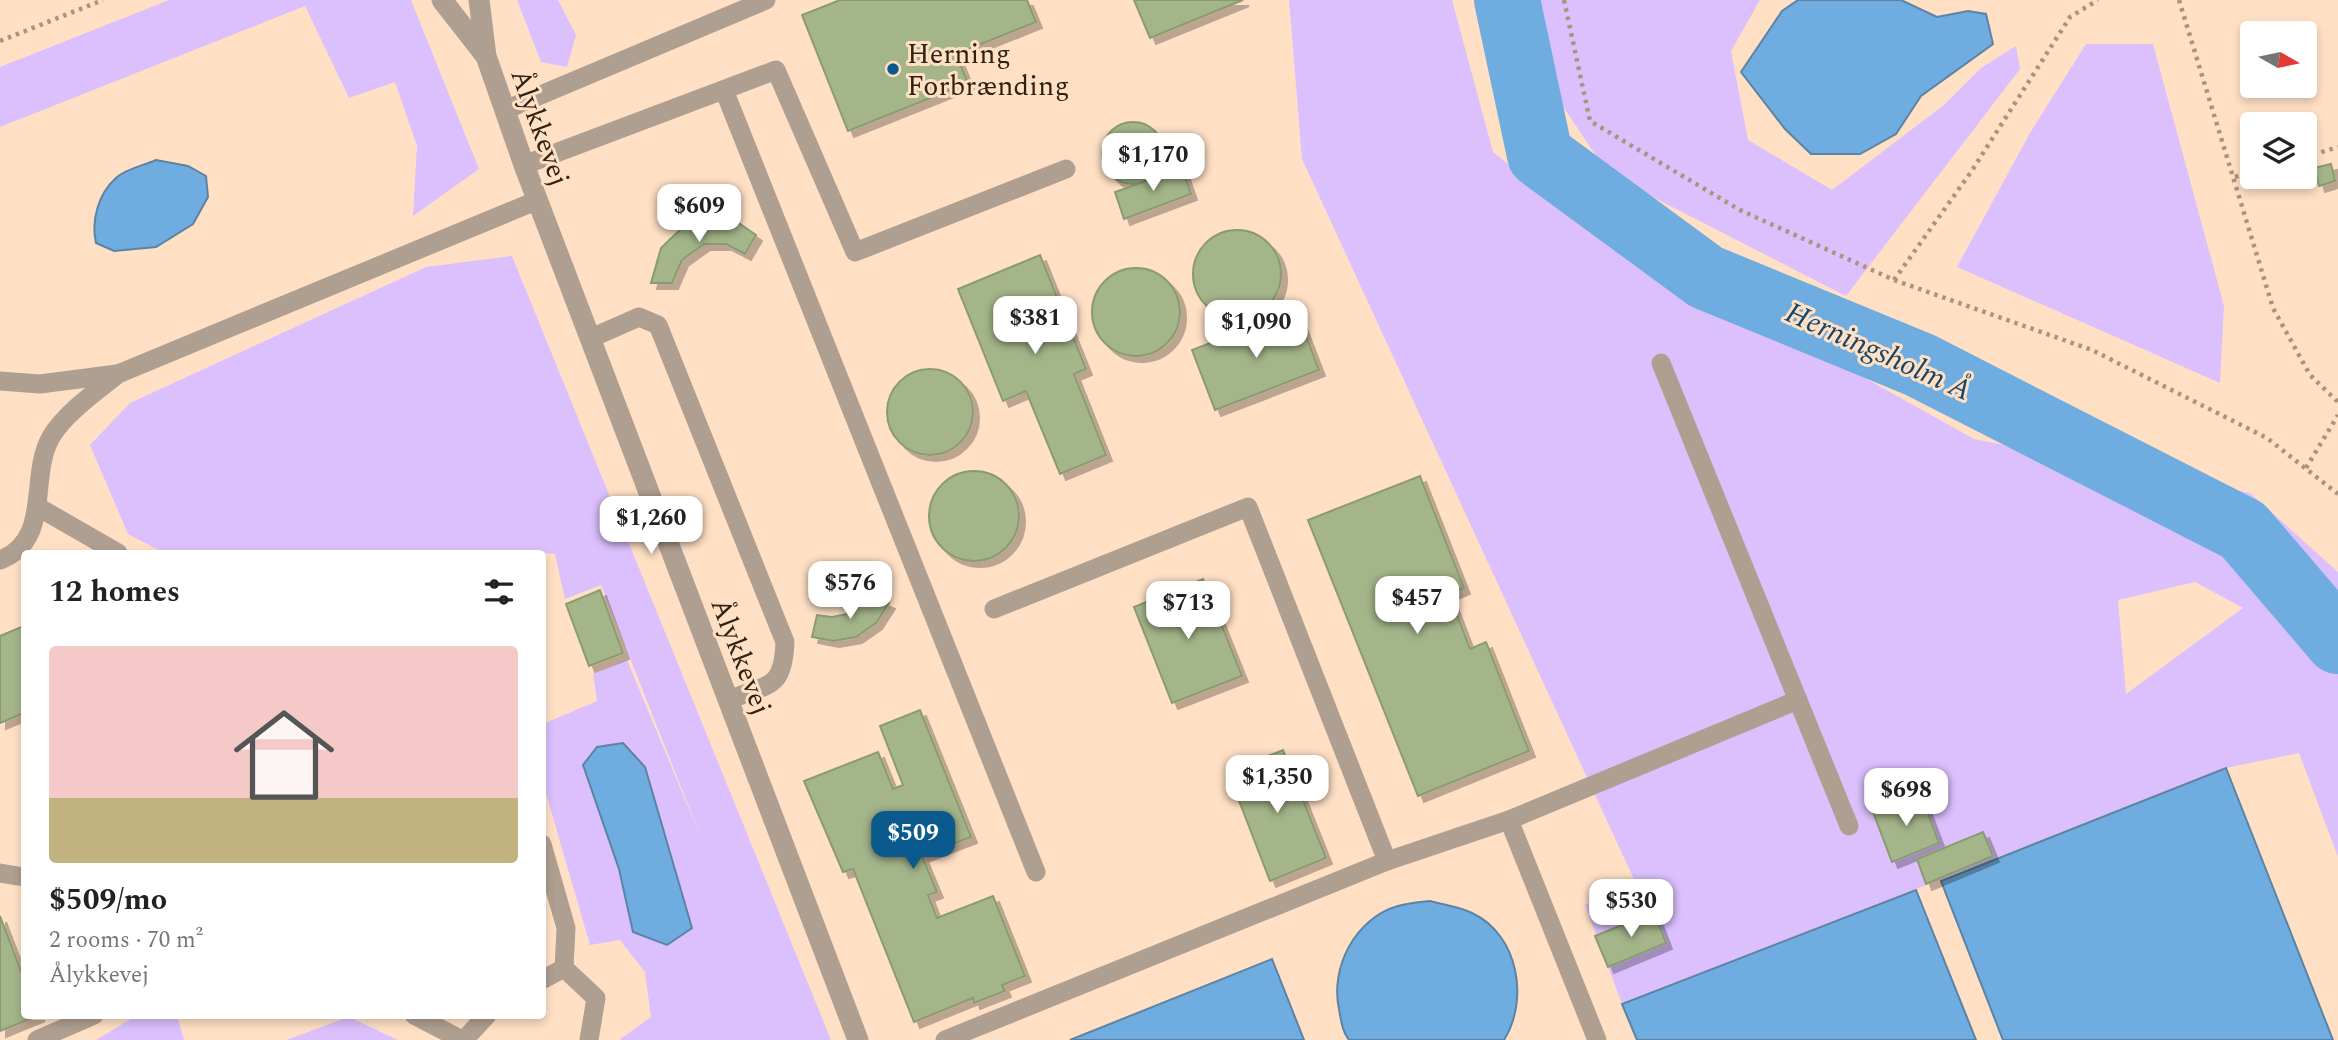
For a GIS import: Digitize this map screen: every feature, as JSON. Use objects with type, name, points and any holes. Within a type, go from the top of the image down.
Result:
[{"type":"street","name":"Ålykkevej","points":[[442,0],[486,56]]},
{"type":"street","name":"Ålykkevej","points":[[478,0],[486,56],[524,165],[859,1040]]},
{"type":"lane","points":[[505,110],[766,0]]},
{"type":"lane","points":[[524,165],[776,70],[855,252],[1066,169]]},
{"type":"lane","points":[[724,90],[1036,872]]},
{"type":"lane","points":[[0,381],[40,384],[118,374],[538,200]]},
{"type":"lane","points":[[591,338],[639,317],[658,325],[785,642],[784,669],[778,679],[729,700]]},
{"type":"lane","points":[[1661,363],[1849,826]]},
{"type":"lane","points":[[0,560],[13,555],[26,541],[34,526],[51,437],[84,402],[118,374]]},
{"type":"lane","points":[[38,507],[113,550]]},
{"type":"lane","points":[[994,609],[1248,507],[1387,861]]},
{"type":"lane","points":[[945,1040],[975,1035],[1387,861],[1509,820],[1798,700]]},
{"type":"lane","points":[[1509,820],[1597,1040]]},
{"type":"lane","points":[[546,858],[566,928],[564,968],[596,998],[589,1040]]},
{"type":"lane","points":[[0,873],[21,876]]},
{"type":"lane","points":[[546,978],[564,968]]},
{"type":"lane","points":[[37,1040],[85,1019]]},
{"type":"lane","points":[[422,1019],[463,1040],[483,1019]]},
{"type":"path","points":[[0,41],[103,0]]},
{"type":"path","points":[[1564,0],[1590,121],[1741,210],[1894,280],[2092,350],[2267,438],[2338,494]]},
{"type":"path","points":[[1894,280],[1971,172],[2070,17],[2098,0]]},
{"type":"path","points":[[2179,0],[2273,309],[2310,375],[2338,402]]},
{"type":"path","points":[[2317,153],[2338,147]]},
{"type":"path","points":[[2235,177],[2240,176]]},
{"type":"path","points":[[2306,468],[2338,415]]},
{"type":"shaded area","points":[[169,0],[411,0],[479,169],[413,216],[417,146],[395,82],[349,98],[305,6],[0,127],[0,67]]},
{"type":"shaded area","points":[[517,0],[558,0],[576,35],[567,67],[541,62]]},
{"type":"shaded area","points":[[1289,0],[1452,0],[1493,152],[1635,266],[1786,334],[1974,439],[2250,493],[2338,572],[2338,857],[2299,753],[2226,768],[1622,1004],[1585,905],[1637,886],[1302,159]],"holes":[[[2195,582],[2243,608],[2126,694],[2118,600]]]},
{"type":"shaded area","points":[[1523,0],[1760,0],[1731,51],[1748,140],[1832,190],[1944,105],[1981,68],[2016,46],[2020,69],[1846,296],[1608,174],[1535,64]]},
{"type":"shaded area","points":[[2086,44],[2153,44],[2224,306],[2220,383],[1957,267],[2030,133]]},
{"type":"shaded area","points":[[512,256],[831,1040],[619,1040],[651,1017],[645,972],[620,940],[590,945],[546,793],[546,723],[597,701],[593,674],[627,660],[704,845],[601,585],[565,599],[555,554],[546,553],[546,550],[158,550],[128,534],[90,445],[130,403],[426,267]]},
{"type":"shaded area","points":[[130,1019],[178,1019],[184,1040],[96,1040]]},
{"type":"shaded area","points":[[344,1019],[353,1019],[398,1040],[286,1040]]},
{"type":"water","points":[[1798,0],[1901,0],[1937,17],[1968,11],[1986,14],[1993,44],[1921,96],[1896,134],[1860,154],[1811,154],[1785,129],[1741,72],[1782,11]]},
{"type":"water","points":[[156,160],[188,166],[206,176],[208,197],[193,224],[156,247],[114,251],[96,243],[94,226],[97,208],[110,184],[124,172]]},
{"type":"water","points":[[623,743],[645,767],[692,928],[667,945],[633,932],[619,869],[583,765],[597,747]]},
{"type":"water","points":[[2226,768],[2333,1040],[2003,1040],[1941,881]]},
{"type":"water","points":[[1916,890],[1976,1040],[1637,1040],[1622,1004]]},
{"type":"water","points":[[1430,901],[1467,911],[1488,923],[1509,952],[1515,970],[1516,1006],[1512,1024],[1504,1040],[1349,1040],[1342,1025],[1337,993],[1338,977],[1349,947],[1369,921],[1383,912],[1402,905]]},
{"type":"water","points":[[1272,959],[1304,1040],[1070,1040]]},
{"type":"building","name":"Herning Forbrænding","points":[[840,0],[1027,0],[1036,22],[956,54],[968,83],[848,131],[802,15]]},
{"type":"building","points":[[1134,0],[1243,0],[1150,38]]},
{"type":"building","points":[[1133,122],[1155,131],[1164,153],[1155,175],[1133,184],[1111,175],[1102,153],[1111,131]]},
{"type":"building","points":[[2331,164],[2335,181],[2319,186],[2317,167]]},
{"type":"building","points":[[1182,168],[1191,194],[1124,219],[1115,192]]},
{"type":"building","points":[[719,218],[740,224],[756,235],[745,254],[726,244],[704,244],[682,260],[672,283],[651,283],[661,248],[686,224]]},
{"type":"building","points":[[1237,230],[1254,233],[1268,243],[1278,257],[1281,274],[1278,291],[1268,305],[1254,315],[1237,318],[1220,315],[1206,305],[1196,291],[1193,274],[1196,257],[1206,243],[1220,233]]},
{"type":"building","points":[[1040,255],[1086,369],[1074,374],[1106,455],[1060,474],[1026,391],[1003,401],[958,289]]},
{"type":"building","points":[[1136,268],[1161,275],[1173,287],[1180,312],[1173,337],[1161,349],[1136,356],[1111,349],[1099,337],[1092,312],[1099,287],[1111,275]]},
{"type":"building","points":[[1296,310],[1319,370],[1215,410],[1192,350]]},
{"type":"building","points":[[930,369],[946,373],[960,382],[969,396],[973,412],[969,428],[960,442],[946,451],[930,455],[914,451],[900,442],[891,428],[887,412],[891,396],[900,382],[914,373]]},
{"type":"building","points":[[974,471],[991,474],[1006,484],[1016,499],[1019,516],[1016,533],[1006,548],[991,558],[974,561],[957,558],[942,548],[932,533],[929,516],[932,499],[942,484],[957,474]]},
{"type":"building","points":[[1420,476],[1464,588],[1449,594],[1470,649],[1486,642],[1529,751],[1418,796],[1308,520]]},
{"type":"building","points":[[1203,579],[1242,676],[1172,703],[1134,607]]},
{"type":"building","points":[[600,590],[623,653],[589,666],[566,604]]},
{"type":"building","points":[[868,594],[889,603],[876,623],[856,637],[833,641],[812,637],[817,615],[832,617],[847,614],[859,606]]},
{"type":"building","points":[[21,627],[21,714],[0,723],[0,636]]},
{"type":"building","points":[[920,710],[971,837],[922,856],[937,892],[928,895],[937,918],[993,896],[1025,976],[1002,985],[1005,991],[974,1003],[973,998],[914,1022],[853,869],[843,872],[804,781],[878,752],[893,789],[903,785],[880,726]]},
{"type":"building","points":[[1283,750],[1326,858],[1270,881],[1228,772]]},
{"type":"building","points":[[1920,793],[1939,843],[1892,862],[1873,812]]},
{"type":"building","points":[[1983,832],[1993,856],[1926,884],[1917,859]]},
{"type":"building","points":[[1654,912],[1666,943],[1608,967],[1595,936]]},
{"type":"building","points":[[0,916],[21,971],[21,1019],[29,1019],[0,1031]]},
{"type":"waterway","name":"Herningsholm Å","points":[[1507,0],[1540,155],[1706,277],[1920,365],[2243,530],[2338,641]]},
{"type":"place","name":"Herning Forbrænding","points":[[893,69]]}]
